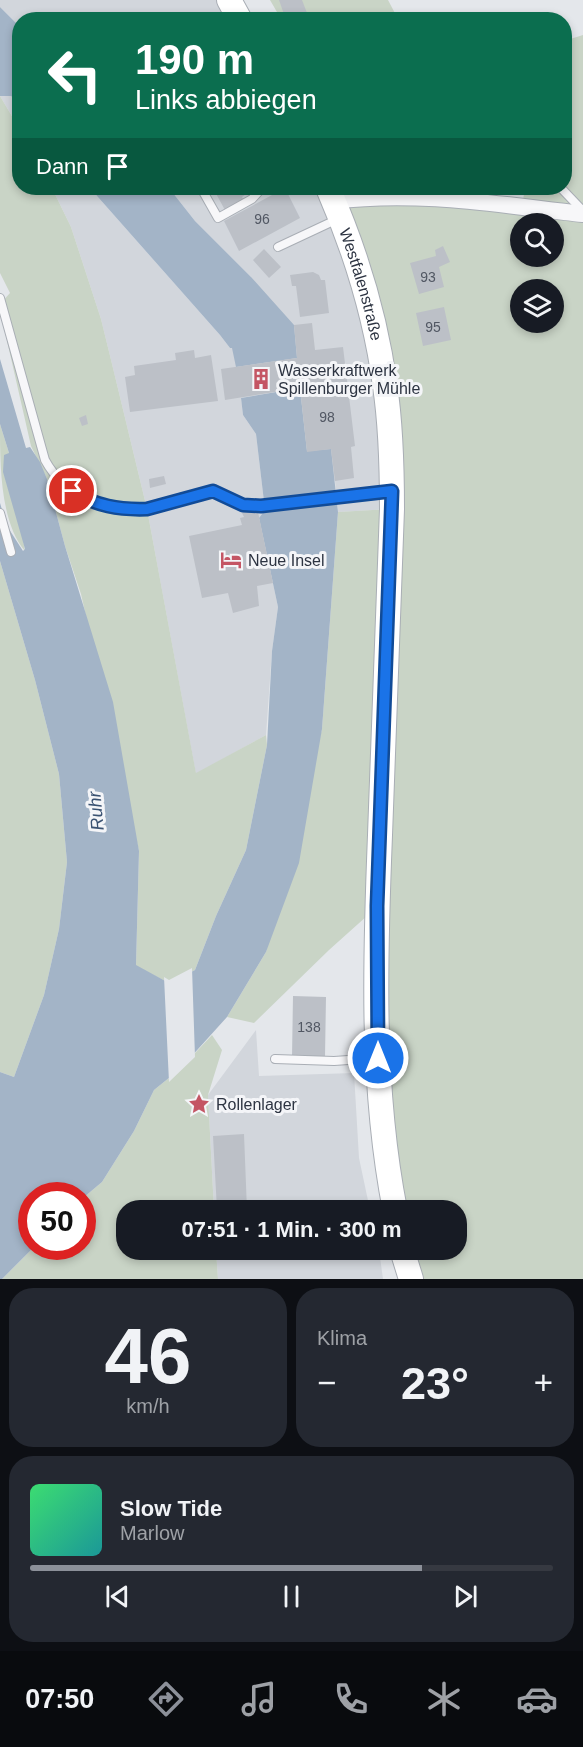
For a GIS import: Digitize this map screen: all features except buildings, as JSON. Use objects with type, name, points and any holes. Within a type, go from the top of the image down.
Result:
[{"type":"main road","name":"Westfalenstraße","points":[[334,202],[368,299],[385,385],[391,450],[392,491],[377,906],[378,1090],[393,1200]]},
{"type":"main road","points":[[405,1260],[411,1279]]},
{"type":"street","points":[[334,202],[367,197],[460,201],[583,213]]},
{"type":"lane","points":[[205,195],[218,218],[256,195]]},
{"type":"lane","points":[[567,195],[583,213]]},
{"type":"lane","points":[[278,247],[334,202]]},
{"type":"lane","points":[[0,298],[45,460],[61,482],[84,499],[118,509],[147,509],[213,491],[243,505],[261,506],[392,491]]},
{"type":"lane","points":[[0,513],[11,552]]},
{"type":"lane","points":[[275,1059],[334,1061],[378,1058]]},
{"type":"shaded area","points":[[0,0],[228,0],[236,12],[12,12],[12,19],[0,7]]},
{"type":"shaded area","points":[[0,96],[12,97],[12,116]]},
{"type":"shaded area","points":[[55,195],[96,195],[230,348],[251,277],[195,221],[175,195],[330,195],[357,272],[390,509],[338,512],[335,481],[307,452],[300,388],[241,398],[243,415],[256,434],[265,510],[259,518],[278,607],[272,651],[266,735],[196,774],[147,509],[101,319],[71,227]]},
{"type":"shaded area","points":[[256,1030],[259,1076],[354,1073],[359,1158],[368,1200],[213,1200],[208,1095]]},
{"type":"shaded area","points":[[217,1260],[380,1260],[383,1279],[218,1279]]},
{"type":"green space","points":[[270,0],[388,0],[394,12],[277,12]]},
{"type":"green space","points":[[583,35],[583,1279],[412,1279],[406,1260],[467,1260],[467,1200],[395,1200],[379,1089],[393,450],[335,202],[522,206],[524,195],[572,195],[572,38]]},
{"type":"green space","points":[[0,96],[12,116],[12,195],[55,195],[71,227],[101,319],[147,509],[196,773],[266,735],[267,745],[246,850],[195,970],[169,983],[136,966],[139,851],[81,594],[47,479],[31,446],[0,310],[0,304],[10,293],[0,273]]},
{"type":"green space","points":[[0,424],[9,453],[25,551],[17,539],[6,509],[1,474]]},
{"type":"green space","points":[[390,509],[377,907],[254,1023],[227,1017],[266,952],[322,729],[338,512]]},
{"type":"green space","points":[[0,561],[35,680],[59,774],[67,862],[59,929],[44,995],[14,1077],[0,1072]]},
{"type":"green space","points":[[212,1035],[222,1050],[208,1095],[213,1200],[116,1200],[116,1260],[217,1260],[218,1279],[2,1279],[21,1260],[96,1260],[96,1187],[102,1182],[134,1131],[154,1090],[180,1069]]},
{"type":"water","points":[[0,7],[12,19],[12,97],[0,96]]},
{"type":"water","points":[[96,195],[175,195],[195,221],[251,277],[294,325],[297,358],[236,367],[232,348]]},
{"type":"water","name":"Ruhr","points":[[0,359],[26,448],[30,447],[47,479],[113,702],[139,851],[136,965],[169,983],[195,970],[246,850],[267,745],[272,651],[278,607],[259,518],[265,510],[256,434],[243,415],[241,398],[300,388],[307,451],[331,449],[338,512],[322,729],[299,863],[266,952],[227,1017],[180,1069],[154,1090],[134,1131],[102,1182],[96,1187],[96,1182],[18,1182],[18,1260],[21,1260],[2,1279],[0,1279],[0,1072],[14,1077],[44,995],[59,929],[67,862],[59,774],[35,680],[0,561],[0,503],[7,526],[23,551],[25,549],[3,472],[4,455],[9,453],[0,424]]},
{"type":"pier","points":[[192,968],[195,1057],[169,1082],[164,977],[169,980]]},
{"type":"place","name":"Wasserkraftwerk Spillenburger Mühle","points":[[261,379]]},
{"type":"place","name":"Neue Insel","points":[[231,560]]},
{"type":"place","name":"Rollenlager","points":[[199,1104]]},
{"type":"route","points":[[72,491],[84,499],[118,509],[147,509],[213,491],[243,505],[261,506],[392,491],[377,906],[378,1058]]}]
